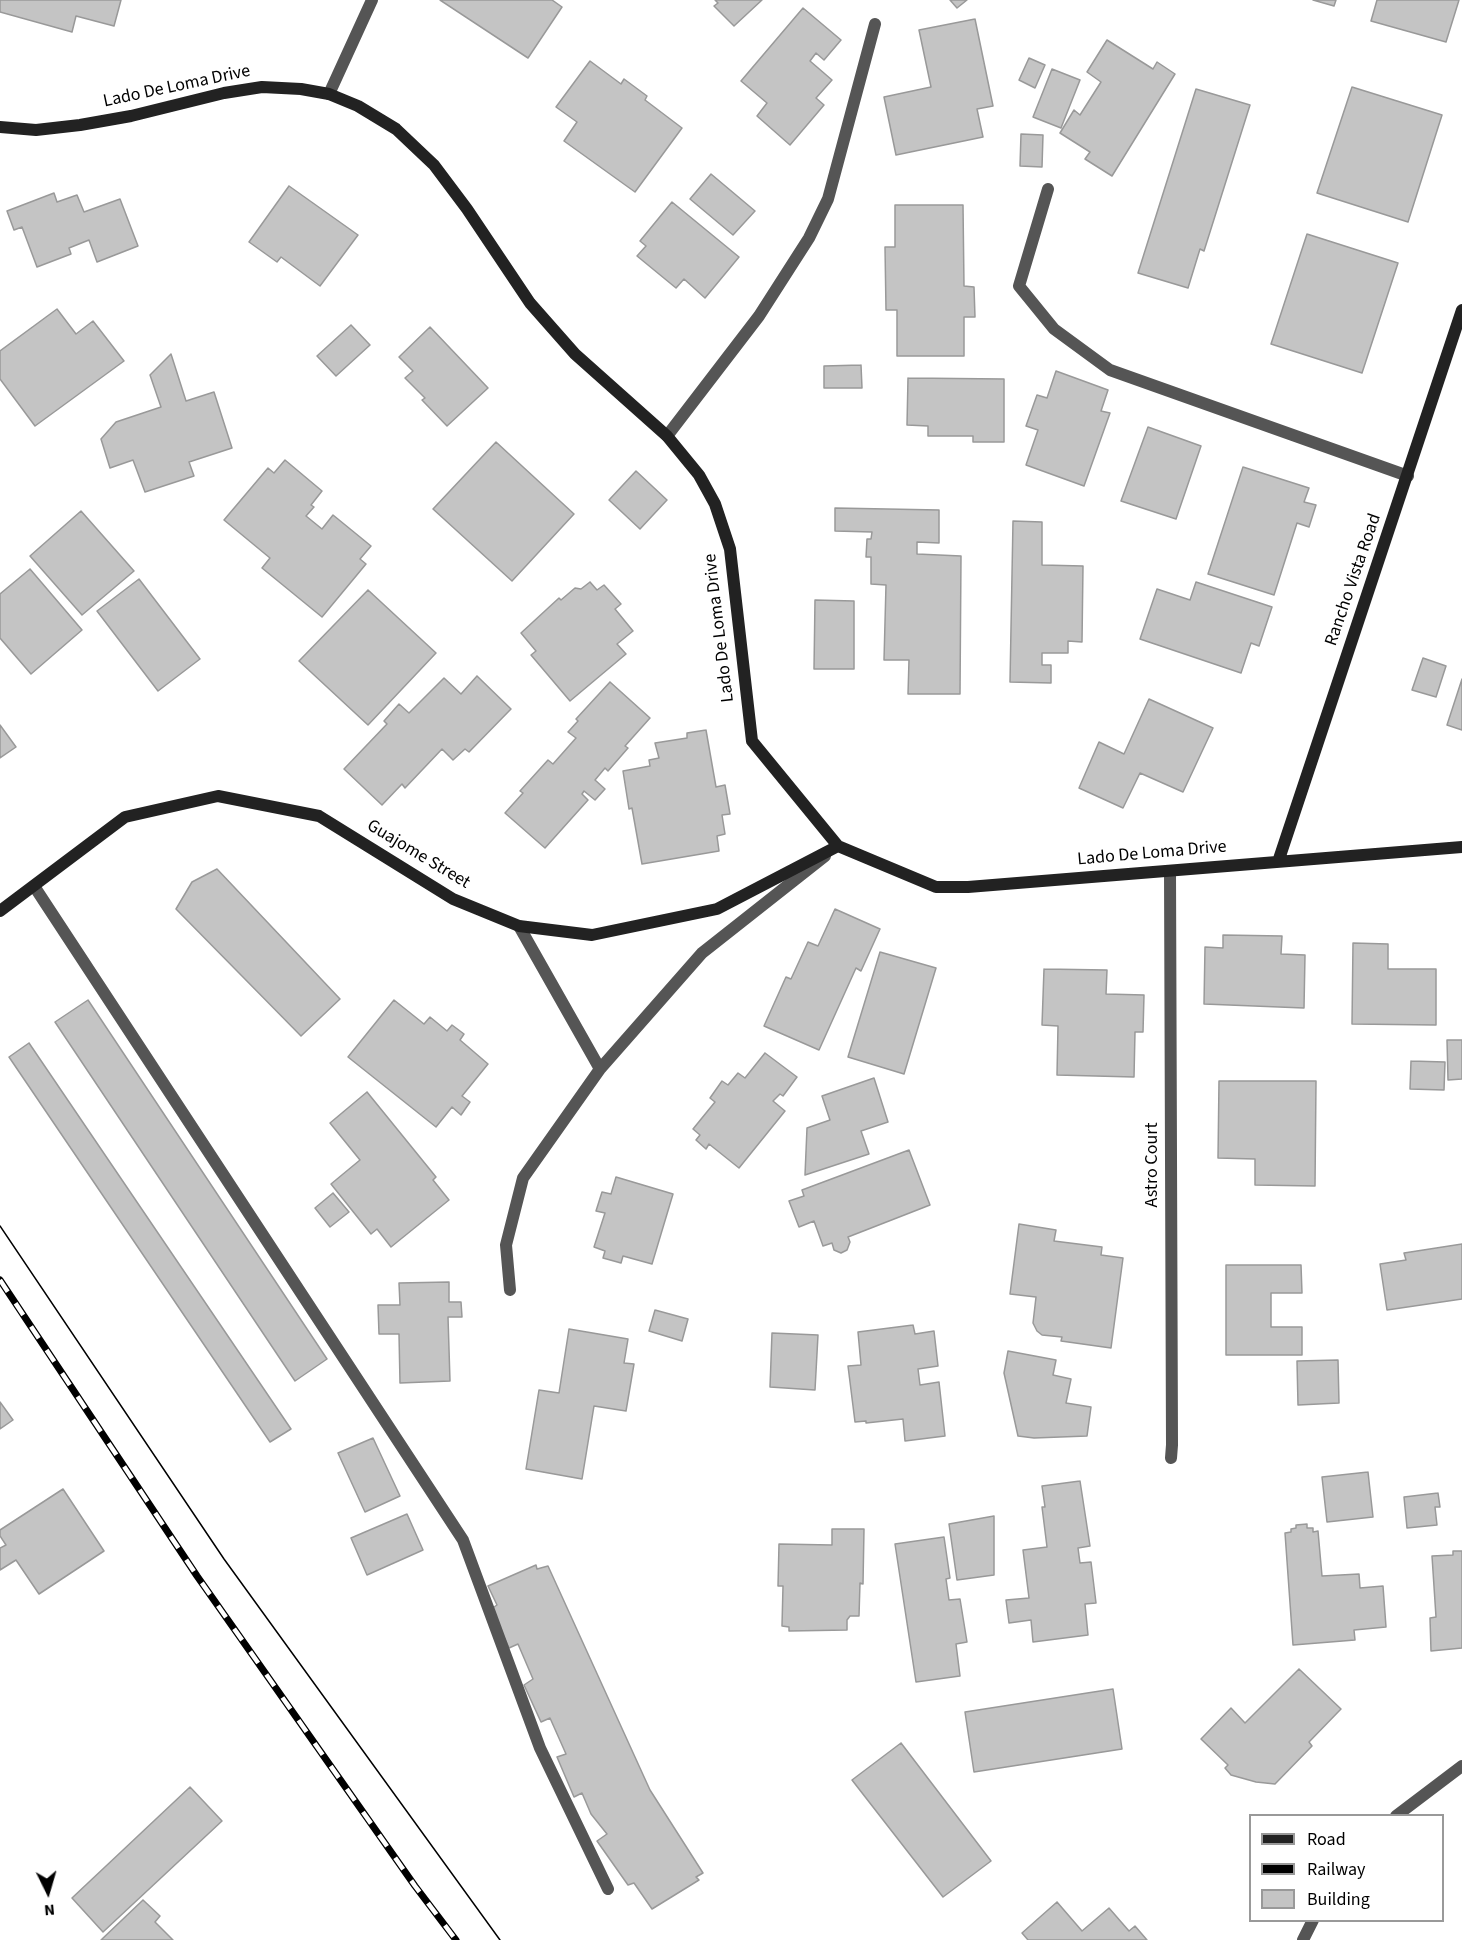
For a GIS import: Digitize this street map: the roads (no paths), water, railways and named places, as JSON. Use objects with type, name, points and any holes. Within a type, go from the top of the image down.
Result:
[{"type":"street","points":[[329,94],[372,0]]},
{"type":"street","points":[[666,436],[759,316],[809,238],[828,200],[875,24]]},
{"type":"street","name":"Lado De Loma Drive","points":[[0,127],[36,130],[80,125],[131,116],[224,93],[262,87],[301,89],[329,94],[358,106],[396,129],[434,165],[467,208],[530,303],[575,354],[666,436],[699,475],[715,504],[730,549],[752,741],[838,846],[936,886],[968,887],[1462,847]]},
{"type":"street","points":[[1048,189],[1019,286],[1054,329],[1110,370],[1408,476]]},
{"type":"street","name":"Rancho Vista Road","points":[[1278,862],[1462,310]]},
{"type":"street","name":"Guajome Street","points":[[0,911],[125,817],[218,796],[320,816],[453,899],[519,926],[592,935],[717,909],[838,846]]},
{"type":"street","points":[[510,1290],[506,1245],[523,1178],[600,1069],[702,953],[838,846]]},
{"type":"street","name":"Astro Court","points":[[1170,871],[1171,1458]]},
{"type":"street","points":[[34,886],[463,1540],[540,1748],[608,1889]]},
{"type":"street","points":[[519,926],[600,1069]]},
{"type":"street","points":[[1397,1814],[1462,1766]]},
{"type":"street","points":[[1303,1940],[1312,1922]]},
{"type":"tram line","points":[[0,1226],[224,1559],[500,1940]]},
{"type":"railway","points":[[0,1280],[197,1576],[415,1886],[456,1940]]}]
